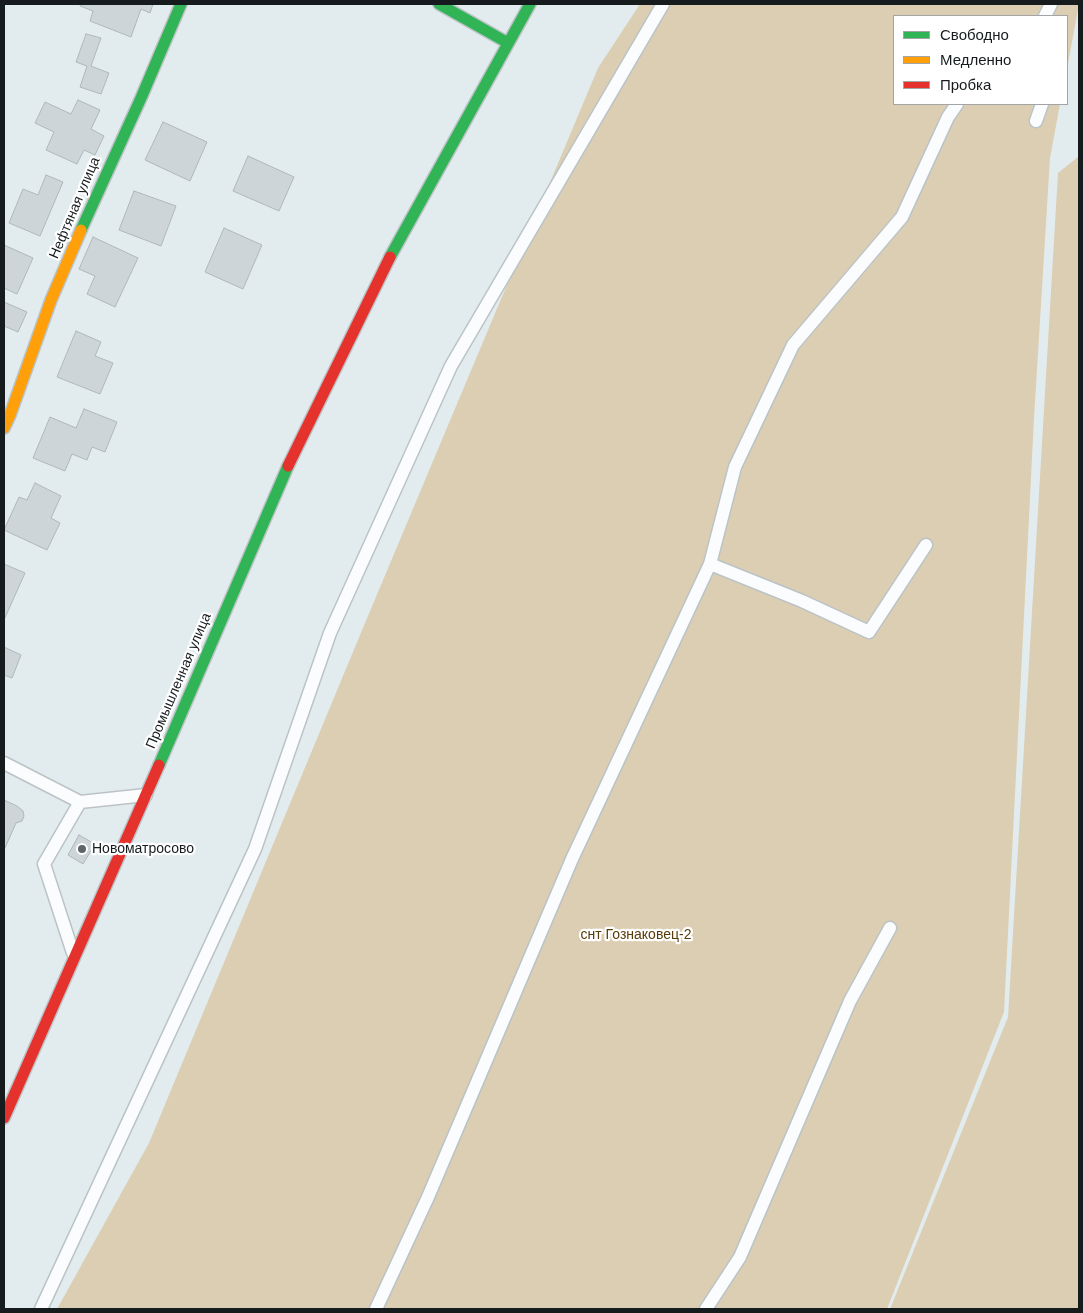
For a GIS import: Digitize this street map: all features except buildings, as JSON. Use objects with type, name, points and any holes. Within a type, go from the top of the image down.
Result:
[{"type":"main road","name":"Нефтяная улица","points":[[4,428],[52,300],[181,4]]},
{"type":"main road","points":[[439,4],[508,43]]},
{"type":"main road","name":"Промышленная улица","points":[[4,1118],[293,453],[389,259],[530,4]]},
{"type":"lane","points":[[41,1309],[255,849],[330,633],[451,366],[663,4]]},
{"type":"lane","points":[[376,1309],[428,1197],[572,859],[710,564],[735,467],[793,346],[902,217],[948,117],[956,105]]},
{"type":"lane","points":[[1036,121],[1042,105]]},
{"type":"lane","points":[[710,564],[802,601],[869,632],[926,545]]},
{"type":"lane","points":[[4,763],[80,802],[146,794]]},
{"type":"lane","points":[[74,957],[44,864],[80,802]]},
{"type":"lane","points":[[706,1309],[740,1257],[850,1001],[890,928]]},
{"type":"green space","name":"снт Гознаковец-2","points":[[640,4],[1079,4],[1068,64],[1068,15],[893,15],[893,105],[1060,105],[1050,158],[1034,418],[1004,1012],[887,1309],[57,1309],[149,1143],[598,68]]},
{"type":"green space","points":[[1079,156],[1079,1309],[890,1309],[1008,1017],[1058,173]]},
{"type":"traffic: fast","points":[[81,230],[181,4]]},
{"type":"traffic: fast","points":[[439,4],[508,43]]},
{"type":"traffic: fast","points":[[390,257],[530,4]]},
{"type":"traffic: fast","points":[[159,765],[288,466]]},
{"type":"traffic: slow","points":[[4,428],[51,300],[81,230]]},
{"type":"traffic: jam","points":[[288,466],[390,257]]},
{"type":"traffic: jam","points":[[4,1118],[159,765]]},
{"type":"place","name":"Новоматросово","points":[[82,849]]}]
